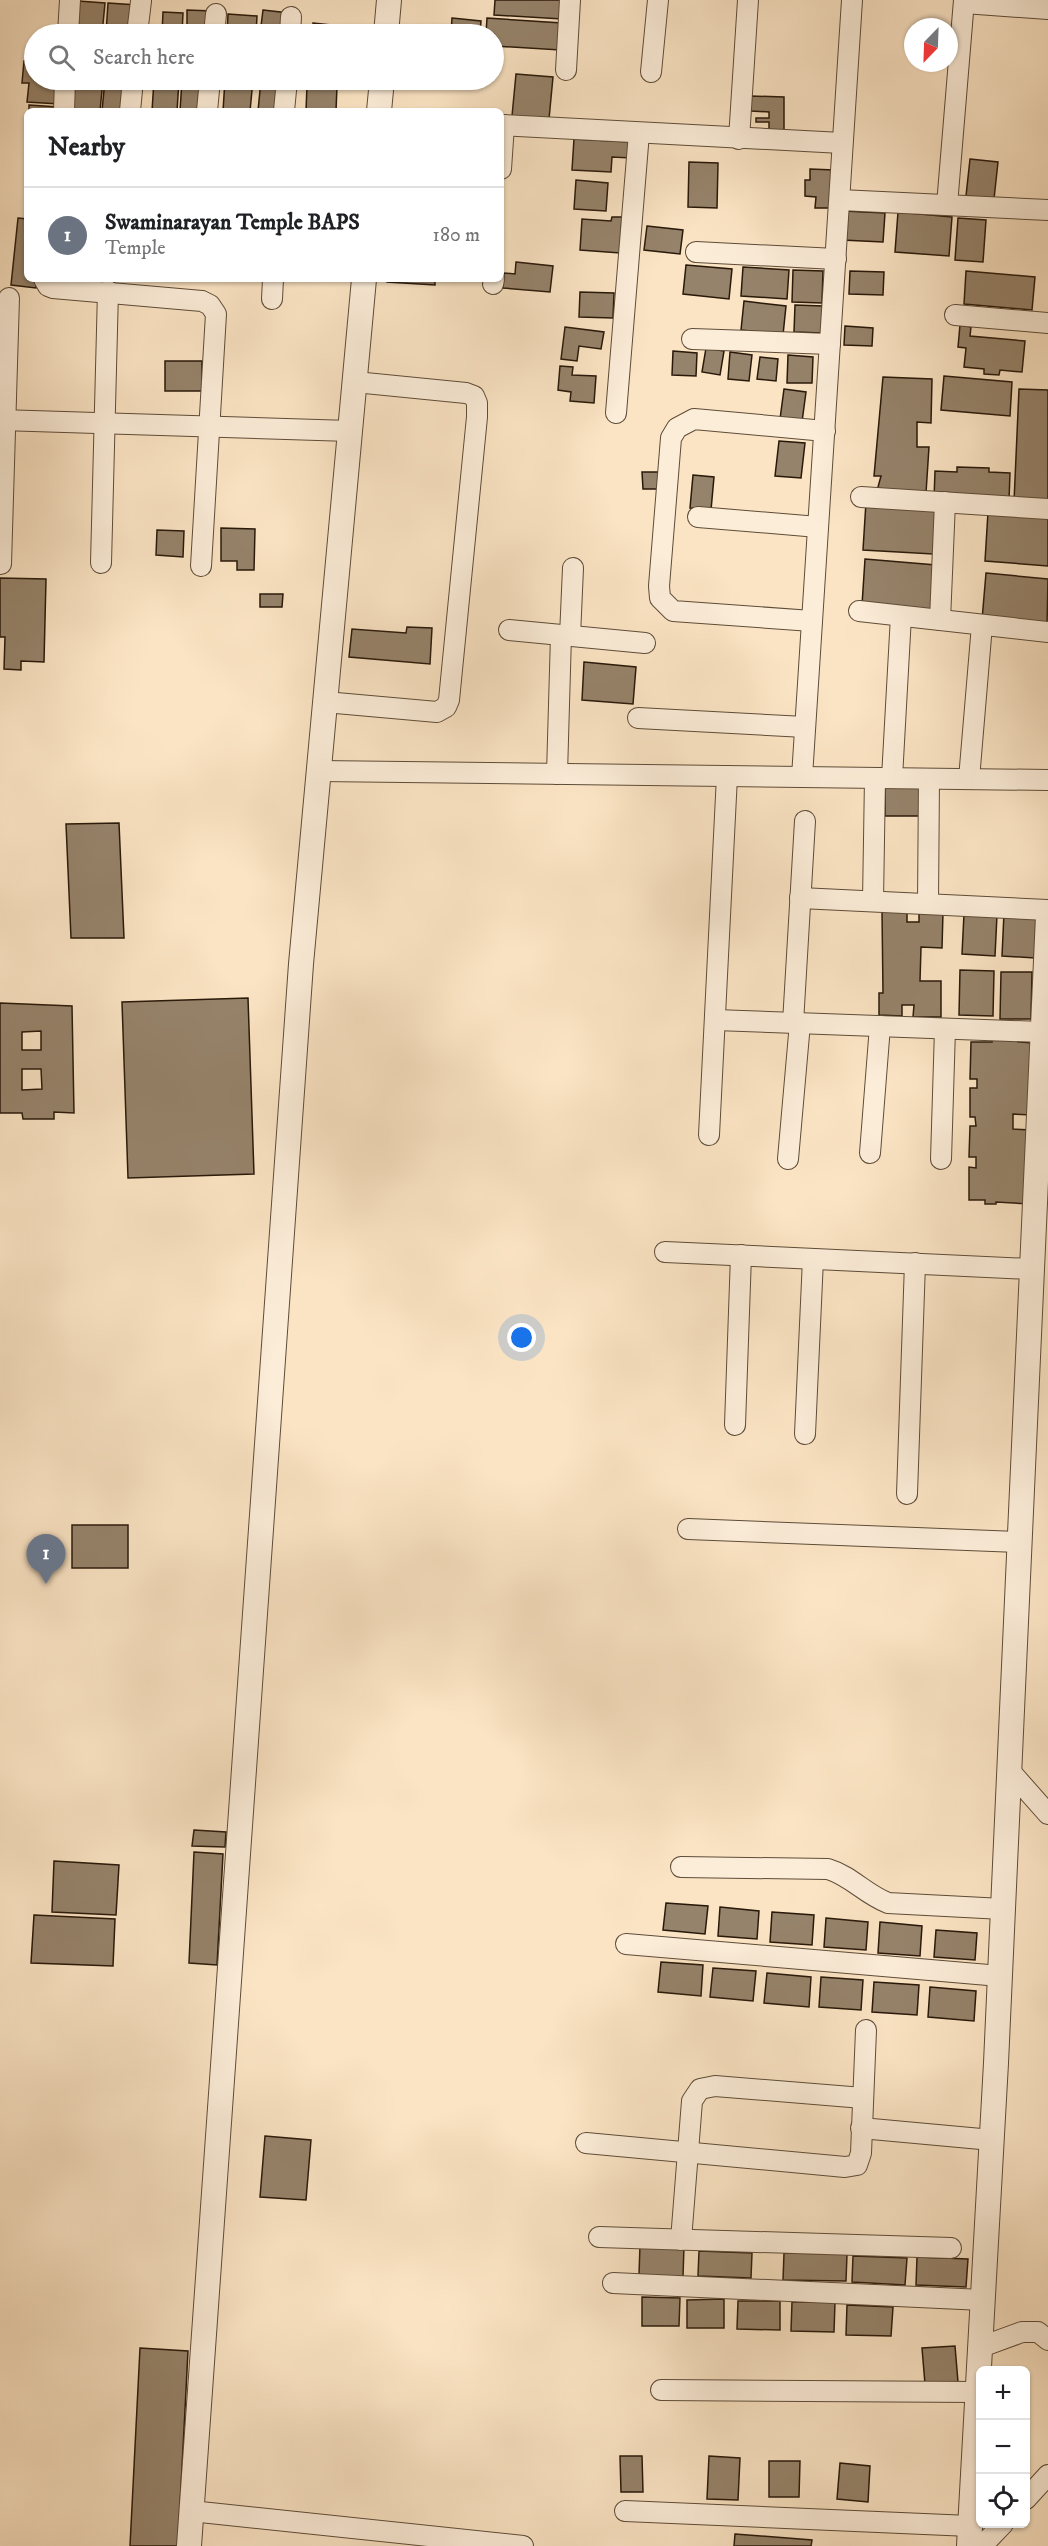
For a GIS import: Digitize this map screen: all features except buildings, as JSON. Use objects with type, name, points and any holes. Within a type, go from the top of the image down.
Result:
[{"type":"street","points":[[69,24],[70,0]]},
{"type":"street","points":[[387,24],[389,0]]},
{"type":"street","points":[[566,70],[570,0]]},
{"type":"street","points":[[651,72],[658,0]]},
{"type":"street","points":[[739,140],[748,0]]},
{"type":"street","points":[[802,777],[852,0]]},
{"type":"street","points":[[138,24],[141,1]]},
{"type":"street","points":[[947,205],[964,2],[1048,9]]},
{"type":"street","points":[[215,24],[216,14]]},
{"type":"street","points":[[64,108],[65,90]]},
{"type":"street","points":[[130,108],[132,90]]},
{"type":"street","points":[[207,108],[209,90]]},
{"type":"street","points":[[284,108],[285,90]]},
{"type":"street","points":[[379,108],[381,90]]},
{"type":"street","points":[[504,125],[739,140],[842,143]]},
{"type":"street","points":[[616,413],[639,133]]},
{"type":"street","points":[[840,200],[1048,210]]},
{"type":"street","points":[[696,252],[836,259]]},
{"type":"street","points":[[46,282],[53,288],[116,287],[202,301],[210,305],[216,321],[207,427],[201,566]]},
{"type":"street","points":[[189,2546],[298,1012],[364,282]]},
{"type":"street","points":[[101,563],[105,423],[116,287]]},
{"type":"street","points":[[1,564],[2,420],[9,298]]},
{"type":"street","points":[[956,315],[1048,323]]},
{"type":"street","points":[[692,339],[831,344]]},
{"type":"street","points":[[325,702],[437,712],[446,707],[449,700],[477,417],[477,403],[474,396],[466,393],[355,382]]},
{"type":"street","points":[[812,621],[673,610],[660,598],[659,586],[671,438],[677,428],[694,419],[825,431]]},
{"type":"street","points":[[2,420],[350,431]]},
{"type":"street","points":[[861,497],[1048,509]]},
{"type":"street","points":[[940,620],[945,502]]},
{"type":"street","points":[[698,517],[818,527]]},
{"type":"street","points":[[557,774],[573,568]]},
{"type":"street","points":[[859,611],[1048,632]]},
{"type":"street","points":[[873,901],[901,616]]},
{"type":"street","points":[[969,779],[982,624]]},
{"type":"street","points":[[509,630],[645,643]]},
{"type":"street","points":[[638,718],[805,727]]},
{"type":"street","points":[[319,771],[1048,780]]},
{"type":"street","points":[[709,1135],[727,776]]},
{"type":"street","points":[[928,778],[928,902]]},
{"type":"street","points":[[788,1159],[805,821]]},
{"type":"street","points":[[800,898],[928,902],[1048,910]]},
{"type":"street","points":[[980,2366],[1000,1976],[1048,916]]},
{"type":"street","points":[[715,1020],[1041,1032]]},
{"type":"street","points":[[870,1153],[880,1026]]},
{"type":"street","points":[[941,1159],[945,1029]]},
{"type":"street","points":[[665,1252],[1031,1269]]},
{"type":"street","points":[[735,1425],[741,1255]]},
{"type":"street","points":[[805,1434],[813,1259]]},
{"type":"street","points":[[907,1494],[915,1263]]},
{"type":"street","points":[[688,1529],[1019,1542]]},
{"type":"street","points":[[1009,1770],[1048,1814]]},
{"type":"street","points":[[681,1866],[828,1869],[844,1874],[874,1898],[888,1903],[1003,1909]]},
{"type":"street","points":[[626,1944],[1000,1976]]},
{"type":"street","points":[[586,2143],[845,2168],[857,2165],[861,2153],[866,2030]]},
{"type":"street","points":[[681,2240],[686,2152],[692,2101],[700,2089],[715,2086],[863,2098]]},
{"type":"street","points":[[861,2128],[992,2140]]},
{"type":"street","points":[[599,2238],[951,2248]]},
{"type":"street","points":[[613,2283],[983,2300]]},
{"type":"street","points":[[981,2347],[1022,2332],[1038,2332],[1048,2340]]},
{"type":"street","points":[[661,2390],[976,2392]]},
{"type":"street","points":[[974,2539],[977,2420]]},
{"type":"street","points":[[1030,2495],[1048,2475]]},
{"type":"street","points":[[191,2511],[523,2546]]},
{"type":"street","points":[[625,2511],[974,2539],[994,2528]]},
{"type":"place","name":"Swaminarayan Temple BAPS","points":[[46,1584]]}]
